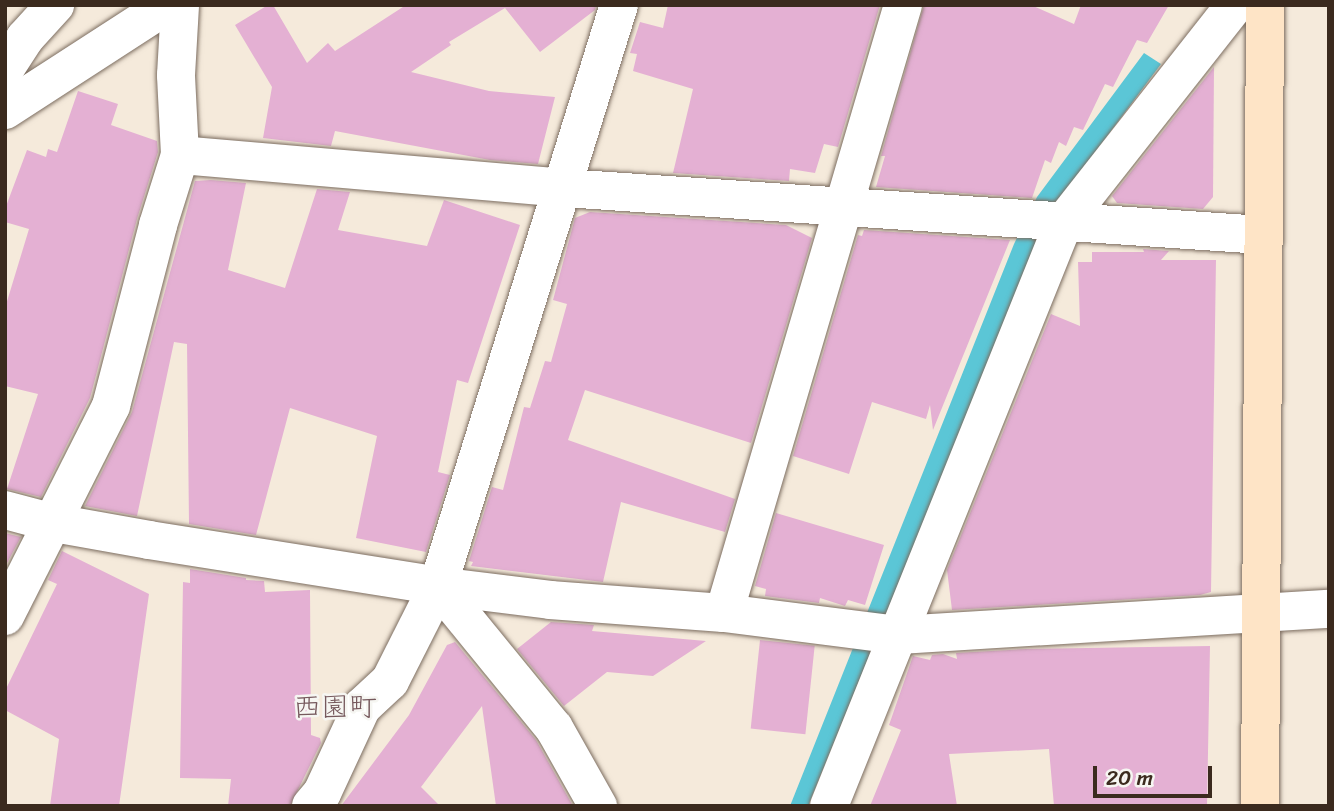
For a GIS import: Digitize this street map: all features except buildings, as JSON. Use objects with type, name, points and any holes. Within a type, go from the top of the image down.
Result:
[{"type":"street","points":[[5,69],[25,38],[55,5]]},
{"type":"street","points":[[6,103],[167,5]]},
{"type":"street","points":[[5,615],[111,406],[158,225],[180,155],[176,75],[180,5]]},
{"type":"street","points":[[311,806],[322,793],[362,707],[390,681],[438,586],[619,5]]},
{"type":"street","points":[[724,613],[903,5]]},
{"type":"street","points":[[829,806],[1064,222],[1235,5]]},
{"type":"street","points":[[1260,806],[1259,611],[1265,5]]},
{"type":"street","points":[[180,155],[564,188],[1262,235]]},
{"type":"street","points":[[5,510],[54,523],[438,586],[550,600],[724,613],[899,635],[1259,611],[1329,609]]},
{"type":"street","points":[[438,586],[554,728],[598,806]]},
{"type":"water","points":[[1144,53],[1161,64],[1051,211],[808,806],[790,806],[1014,244],[1037,197]]},
{"type":"district","name":"西園町","points":[[335,707]]}]
